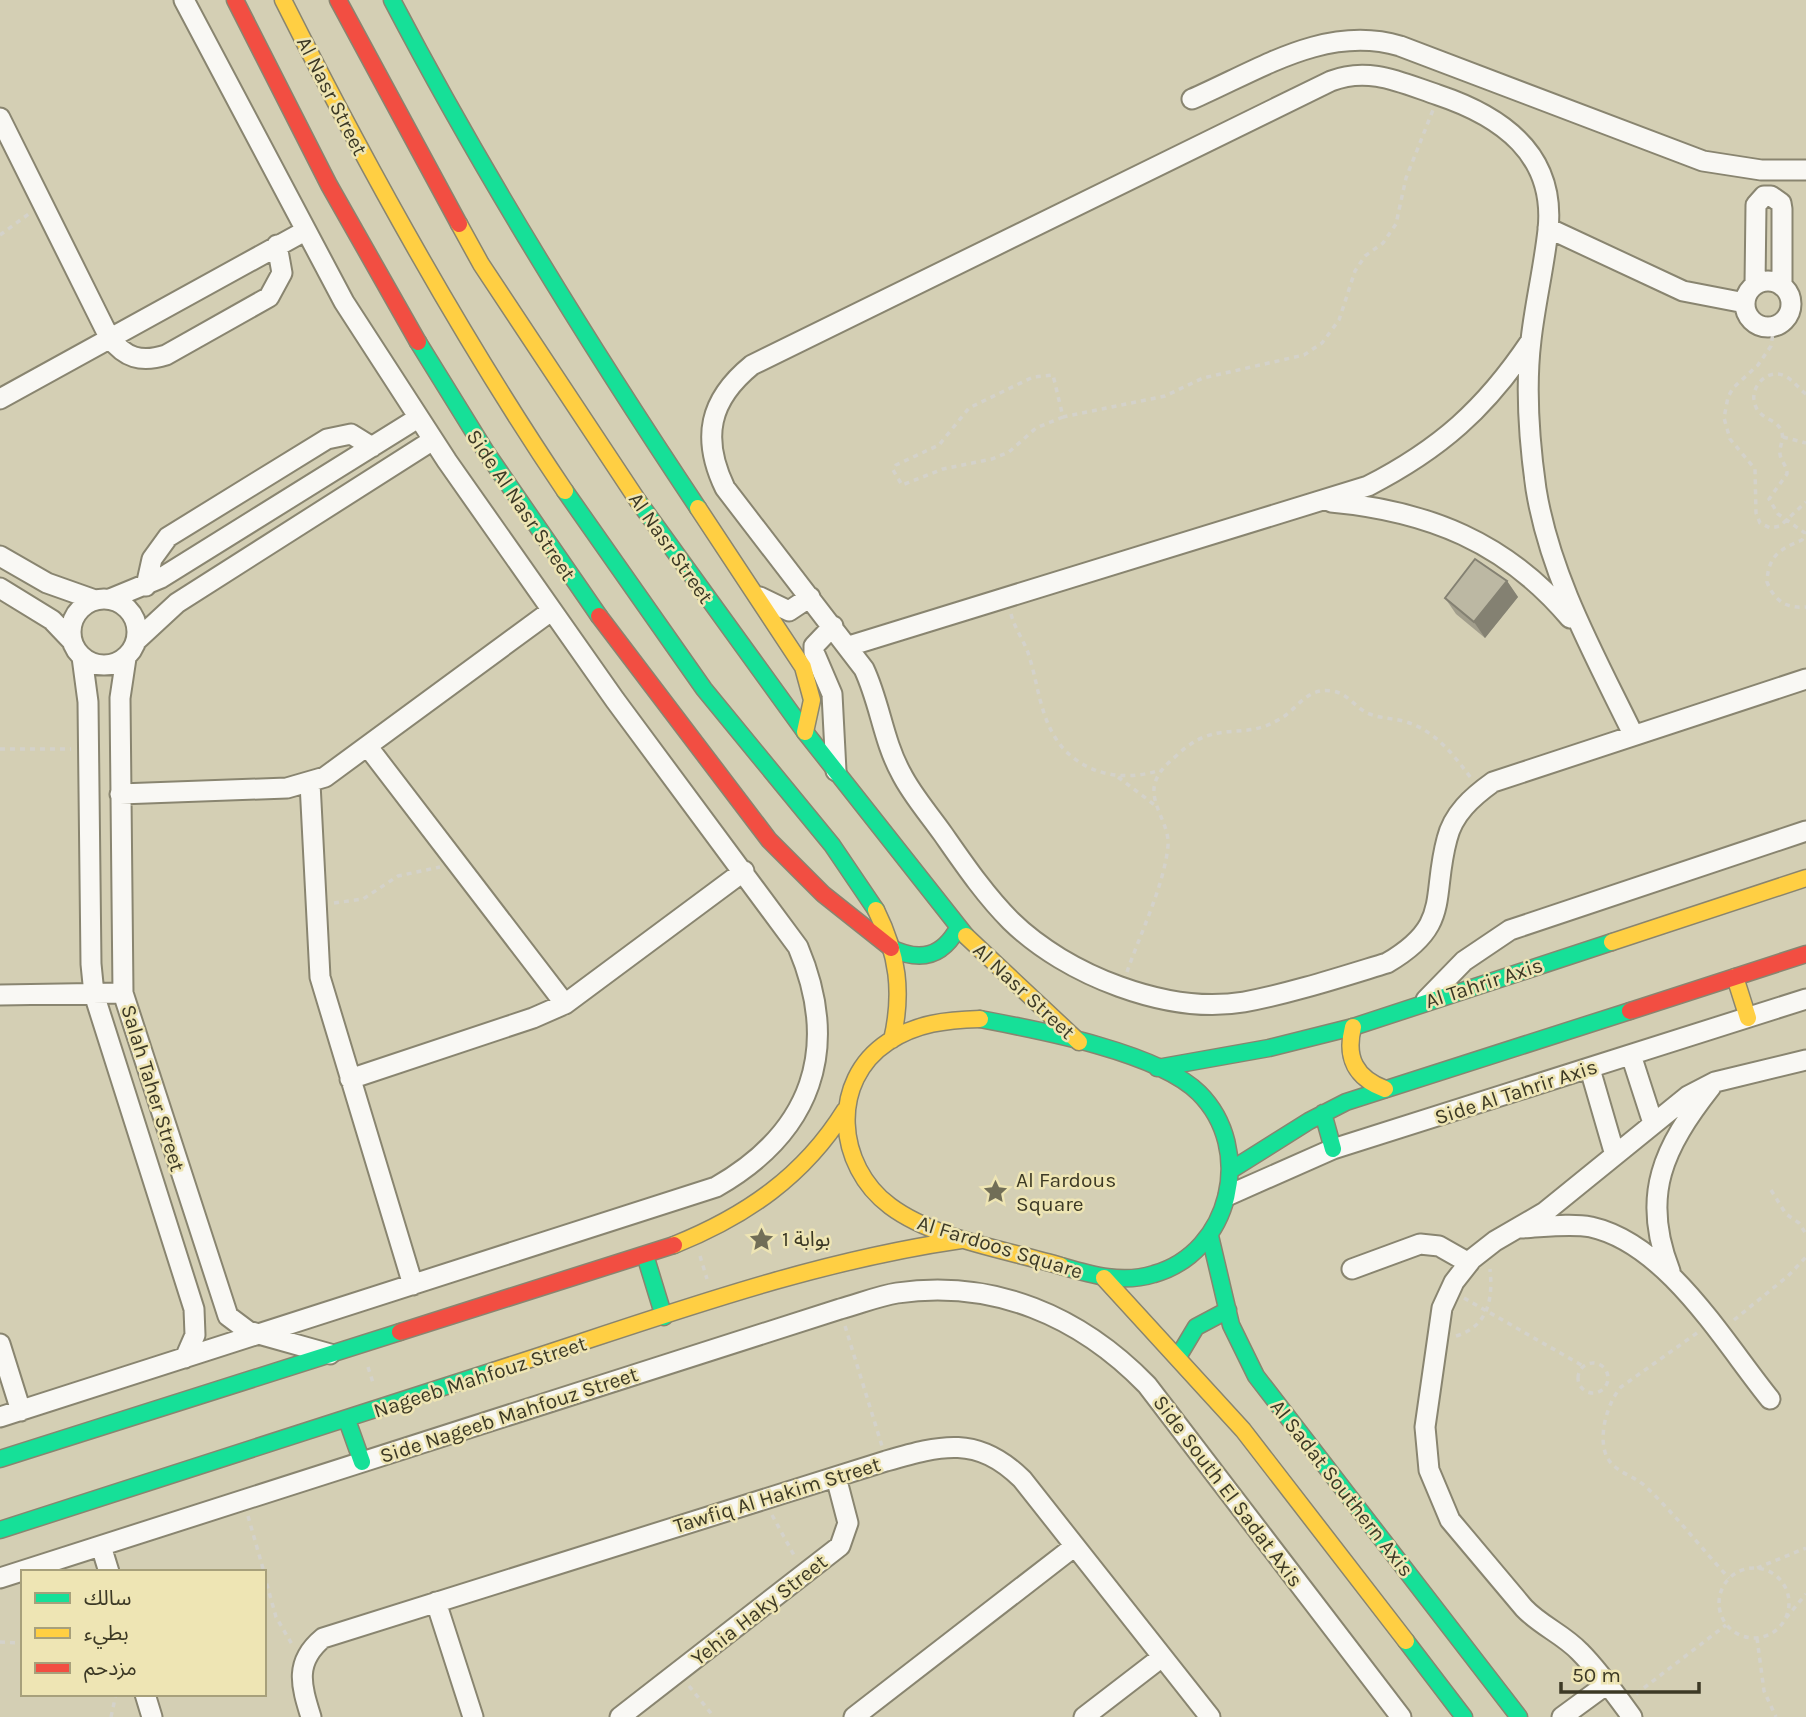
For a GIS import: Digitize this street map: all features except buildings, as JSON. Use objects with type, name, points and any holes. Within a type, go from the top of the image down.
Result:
[{"type":"main road","name":"Side Al Nasr Street","points":[[235,0],[319,163],[403,316],[471,431],[537,532],[665,706],[783,856],[835,905],[891,948]]},
{"type":"main road","name":"Al Nasr Street","points":[[283,0],[398,219],[486,369],[553,475],[681,657],[866,893],[891,948],[900,985],[901,1009],[892,1040]]},
{"type":"main road","name":"Al Nasr Street","points":[[338,0],[481,264],[631,492],[805,732],[958,928],[1079,1042]]},
{"type":"main road","points":[[392,0],[471,149],[546,275],[809,679],[813,706],[805,732]]},
{"type":"main road","name":"Al Tahrir Axis","points":[[1157,1068],[1269,1048],[1353,1027],[1806,878]]},
{"type":"main road","points":[[891,948],[906,956],[922,958],[938,954],[951,943],[958,928]]},
{"type":"main road","points":[[1231,1170],[1323,1114],[1385,1089],[1806,954]]},
{"type":"main road","points":[[1735,977],[1748,1018]]},
{"type":"main road","name":"Al Fardoos Square","points":[[980,1019],[1027,1027],[1079,1042],[1180,1078],[1199,1093],[1214,1111],[1226,1133],[1231,1170],[1229,1195],[1210,1236],[1188,1258],[1161,1272],[1132,1279],[1104,1278],[919,1225],[897,1215],[878,1199],[863,1180],[852,1158],[845,1110],[855,1077],[873,1054],[892,1040],[922,1025],[980,1019]]},
{"type":"main road","points":[[1353,1027],[1348,1054],[1353,1067],[1372,1085],[1385,1089]]},
{"type":"main road","points":[[0,1459],[694,1238],[748,1210],[779,1188],[831,1135],[845,1110]]},
{"type":"main road","points":[[1323,1114],[1333,1149]]},
{"type":"main road","name":"Al Sadat Southern Axis","points":[[1210,1236],[1239,1345],[1256,1376],[1519,1717]]},
{"type":"main road","name":"Nageeb Mahfouz Street","points":[[0,1530],[714,1300],[891,1250],[964,1239]]},
{"type":"main road","points":[[645,1255],[664,1317]]},
{"type":"main road","name":"Al Sadat Southern Axis","points":[[1104,1278],[1243,1430],[1464,1717]]},
{"type":"main road","points":[[1178,1357],[1192,1330],[1208,1317],[1228,1310]]},
{"type":"main road","points":[[347,1420],[362,1462]]},
{"type":"street","points":[[0,1418],[716,1188],[743,1172],[768,1152],[787,1128],[814,1070],[819,1039],[818,1007],[810,975],[798,947],[551,611],[418,418],[344,302],[304,231],[184,0]]},
{"type":"street","points":[[1192,99],[1314,45],[1365,38],[1401,46],[1703,161],[1761,170],[1806,170]]},
{"type":"street","points":[[1633,734],[1584,634],[1552,552],[1537,491],[1528,391],[1531,341],[1548,228],[1543,186],[1524,147],[1493,118],[1475,107],[1379,75],[1347,75],[1331,81],[752,365],[734,380],[717,410],[711,444],[715,467],[725,488],[849,646],[874,691],[889,748],[901,775],[984,892],[1012,923],[1045,949],[1081,970],[1121,987],[1160,997],[1201,1003],[1243,1002],[1387,963],[1407,951],[1422,935],[1434,916],[1440,894],[1447,839],[1457,816],[1480,791],[1493,782],[1516,772],[1806,679]]},
{"type":"street","points":[[0,118],[110,337],[119,350],[134,358],[150,360],[166,355],[269,297],[282,273],[278,245]]},
{"type":"street","points":[[1765,196],[1771,196],[1781,203],[1793,298],[1786,318],[1774,326],[1754,322],[1745,303],[1755,285],[1756,205],[1765,196]]},
{"type":"street","points":[[1548,228],[1683,291],[1745,303]]},
{"type":"street","points":[[0,399],[304,231]]},
{"type":"street","points":[[1755,285],[1769,281],[1793,298]]},
{"type":"street","points":[[849,646],[1326,501],[1398,471],[1444,441],[1484,403],[1531,341]]},
{"type":"street","points":[[77,649],[75,615],[103,599],[146,586],[418,418]]},
{"type":"street","points":[[146,586],[152,559],[169,537],[316,446],[339,435],[351,435],[372,447]]},
{"type":"street","points":[[0,588],[52,620],[77,649],[99,665],[118,663],[125,658],[137,640],[177,603],[433,440]]},
{"type":"street","points":[[324,476],[340,500]]},
{"type":"street","points":[[1326,501],[1411,514],[1452,528],[1490,548],[1541,587],[1584,634]]},
{"type":"street","points":[[0,556],[47,583],[121,603],[135,618],[137,640]]},
{"type":"street","points":[[754,593],[789,611],[810,597]]},
{"type":"street","points":[[120,794],[287,788],[310,783],[338,769],[551,611]]},
{"type":"street","points":[[833,626],[814,646],[814,652],[832,694],[836,772]]},
{"type":"street","name":"Salah Taher Street","points":[[77,649],[88,702],[94,994],[194,1309],[195,1335],[185,1358]]},
{"type":"street","name":"Salah Taher Street","points":[[125,658],[120,684],[123,993],[222,1305],[237,1325],[331,1354]]},
{"type":"street","points":[[368,747],[565,1004]]},
{"type":"street","points":[[310,783],[314,905],[320,977],[413,1285]]},
{"type":"street","points":[[1425,1002],[1464,961],[1510,930],[1806,831]]},
{"type":"street","points":[[350,1079],[533,1018],[565,1004],[744,872]]},
{"type":"street","points":[[0,995],[123,993]]},
{"type":"street","name":"Side Al Tahrir Axis","points":[[1229,1195],[1333,1149],[1806,999]]},
{"type":"street","points":[[1631,1055],[1646,1129],[1649,1136],[1657,1141],[1664,1160]]},
{"type":"street","points":[[1627,1711],[1581,1652],[1561,1634],[1536,1620],[1524,1608],[1450,1520],[1438,1496],[1429,1470],[1425,1427],[1442,1308],[1450,1290],[1469,1263],[1488,1246],[1521,1228],[1572,1191],[1688,1096],[1715,1082],[1802,1064]]},
{"type":"street","points":[[1590,1069],[1615,1155]]},
{"type":"street","points":[[1672,1275],[1661,1246],[1656,1215],[1664,1160],[1682,1124],[1715,1082]]},
{"type":"street","points":[[1572,1191],[1573,1205],[1578,1217],[1588,1226]]},
{"type":"street","points":[[1613,1234],[1630,1235],[1637,1232],[1645,1228],[1656,1215]]},
{"type":"street","points":[[1521,1228],[1588,1226],[1613,1234],[1645,1251],[1672,1275],[1770,1399]]},
{"type":"street","points":[[1352,1269],[1420,1244],[1439,1246],[1469,1263]]},
{"type":"street","name":"Side Nageeb Mahfouz Street","points":[[26,1570],[894,1294],[926,1290],[992,1295],[1023,1303]]},
{"type":"street","name":"Side South El Sadat Axis","points":[[1023,1303],[1051,1313],[1095,1339],[1147,1385],[1401,1717]]},
{"type":"street","points":[[0,1344],[21,1411]]},
{"type":"street","name":"Tawfiq Al Hakim Street","points":[[305,1657],[323,1638],[886,1461],[948,1446],[989,1454],[1022,1479],[1210,1717]]},
{"type":"street","name":"Yehia Haky Street","points":[[620,1717],[840,1546],[846,1535],[847,1511],[836,1477]]},
{"type":"street","points":[[102,1546],[108,1570]]},
{"type":"street","points":[[854,1717],[1075,1546]]},
{"type":"street","name":"Side Nageeb Mahfouz Street","points":[[0,1578],[21,1571]]},
{"type":"street","points":[[436,1602],[473,1717]]},
{"type":"street","points":[[305,1657],[300,1683],[311,1717]]},
{"type":"street","points":[[1084,1717],[1162,1657]]},
{"type":"street","points":[[1562,1717],[1607,1684]]},
{"type":"street","points":[[146,1696],[152,1717]]},
{"type":"path","points":[[1063,417],[1053,375],[1033,377],[969,408],[939,445],[893,470],[902,485],[943,469],[992,459],[1009,452],[1036,428],[1063,417],[1165,396],[1203,378],[1304,355],[1322,343],[1339,320],[1355,271],[1365,256],[1383,243],[1396,224],[1406,178],[1439,96]]},
{"type":"path","points":[[0,234],[13,222],[44,207]]},
{"type":"path","points":[[1774,326],[1771,346],[1758,365],[1733,388],[1724,408],[1724,418],[1730,439],[1755,469],[1756,513],[1760,523],[1770,528],[1789,519],[1806,502]]},
{"type":"path","points":[[1806,394],[1786,376],[1775,374],[1765,377],[1757,386],[1754,396],[1755,407],[1780,426],[1783,437],[1779,451],[1787,474],[1769,499],[1778,514],[1804,530],[1804,538],[1780,550],[1772,559],[1768,582],[1780,602],[1791,607],[1806,607]]},
{"type":"path","points":[[1783,437],[1806,443]]},
{"type":"path","points":[[1006,598],[1015,629],[1029,654],[1051,731],[1074,759],[1090,769],[1116,776],[1144,775],[1162,770]]},
{"type":"path","points":[[1121,987],[1166,860],[1168,828],[1154,794],[1155,781],[1162,770],[1190,743],[1210,732],[1264,726],[1291,712],[1301,699],[1315,692],[1332,691],[1348,696],[1369,714],[1405,722],[1427,731],[1445,744],[1480,791]]},
{"type":"path","points":[[0,749],[89,749]]},
{"type":"path","points":[[1116,776],[1158,807]]},
{"type":"path","points":[[314,905],[363,899],[398,876],[430,871],[453,859]]},
{"type":"path","points":[[1772,1191],[1786,1214],[1798,1223],[1806,1234]]},
{"type":"path","points":[[694,1238],[714,1300]]},
{"type":"path","points":[[1437,1340],[1472,1329],[1487,1311],[1492,1297],[1488,1246]]},
{"type":"path","points":[[1729,1578],[1644,1485],[1611,1465],[1603,1440],[1606,1412],[1611,1398],[1621,1387],[1714,1328],[1788,1276],[1806,1257]]},
{"type":"path","points":[[1450,1290],[1583,1366]]},
{"type":"path","points":[[840,1309],[886,1461]]},
{"type":"path","points":[[361,1345],[381,1409]]},
{"type":"path","points":[[1590,1363],[1603,1366],[1609,1378],[1603,1390],[1590,1393],[1579,1385],[1577,1378],[1583,1366],[1590,1363]]},
{"type":"path","points":[[1603,1390],[1611,1398]]},
{"type":"path","points":[[763,1500],[805,1574]]},
{"type":"path","points":[[243,1501],[263,1570]]},
{"type":"path","points":[[1806,1548],[1757,1568],[1746,1569],[1729,1578],[1720,1596],[1719,1606],[1726,1625],[1745,1637],[1757,1638],[1768,1635],[1806,1594]]},
{"type":"path","points":[[1757,1568],[1777,1577],[1784,1586],[1788,1597],[1785,1619]]},
{"type":"path","points":[[266,1579],[283,1632],[305,1657]]},
{"type":"path","points":[[1627,1711],[1726,1625]]},
{"type":"path","points":[[1757,1638],[1764,1691],[1776,1717]]},
{"type":"path","points":[[0,1642],[21,1643]]},
{"type":"path","points":[[678,1672],[714,1717]]},
{"type":"path","points":[[111,1717],[116,1696]]},
{"type":"traffic: fast","points":[[392,0],[500,195],[617,384],[698,508]]},
{"type":"traffic: fast","points":[[418,342],[486,452],[599,616]]},
{"type":"traffic: fast","points":[[565,491],[704,689],[832,845],[876,910]]},
{"type":"traffic: fast","points":[[638,501],[805,732],[966,936]]},
{"type":"traffic: fast","points":[[891,948],[911,955],[929,954],[945,945],[958,928]]},
{"type":"traffic: fast","points":[[1157,1068],[1269,1048],[1353,1027],[1612,942]]},
{"type":"traffic: fast","points":[[1231,1170],[1309,1121],[1346,1102],[1630,1011]]},
{"type":"traffic: fast","points":[[980,1019],[1064,1036],[1127,1054],[1156,1066],[1180,1078],[1199,1093],[1216,1116],[1226,1142],[1230,1169],[1226,1196],[1217,1222],[1201,1244],[1180,1262],[1154,1274],[1130,1278],[1096,1275],[1061,1266]]},
{"type":"traffic: fast","points":[[1323,1113],[1333,1149]]},
{"type":"traffic: fast","points":[[1210,1236],[1231,1325],[1256,1376],[1519,1717]]},
{"type":"traffic: fast","points":[[645,1255],[664,1317]]},
{"type":"traffic: fast","points":[[1178,1357],[1196,1327],[1228,1310]]},
{"type":"traffic: fast","points":[[0,1459],[400,1332]]},
{"type":"traffic: fast","points":[[0,1530],[493,1371]]},
{"type":"traffic: fast","points":[[347,1420],[362,1462]]},
{"type":"traffic: fast","points":[[1406,1641],[1464,1717]]},
{"type":"traffic: slow","points":[[283,0],[416,250],[488,372],[565,491]]},
{"type":"traffic: slow","points":[[459,224],[481,264],[638,501]]},
{"type":"traffic: slow","points":[[698,508],[803,667],[812,700],[805,732]]},
{"type":"traffic: slow","points":[[1612,942],[1806,878]]},
{"type":"traffic: slow","points":[[876,910],[894,958],[898,990],[892,1040]]},
{"type":"traffic: slow","points":[[966,936],[1079,1042]]},
{"type":"traffic: slow","points":[[1735,977],[1748,1018]]},
{"type":"traffic: slow","points":[[980,1019],[921,1027],[888,1042],[869,1059],[856,1078],[848,1100],[850,1147],[859,1169],[872,1189],[890,1206],[908,1217],[949,1235],[1061,1266]]},
{"type":"traffic: slow","points":[[1353,1027],[1351,1048],[1355,1066],[1367,1079],[1385,1089]]},
{"type":"traffic: slow","points":[[674,1245],[725,1221],[771,1191],[811,1155],[845,1110]]},
{"type":"traffic: slow","points":[[493,1371],[783,1279],[901,1250],[961,1240]]},
{"type":"traffic: slow","points":[[1104,1278],[1243,1430],[1406,1641]]},
{"type":"traffic: jam","points":[[235,0],[329,185],[418,342]]},
{"type":"traffic: jam","points":[[338,0],[459,224]]},
{"type":"traffic: jam","points":[[599,616],[769,840],[823,894],[891,948]]},
{"type":"traffic: jam","points":[[1630,1011],[1806,954]]},
{"type":"traffic: jam","points":[[400,1332],[674,1245]]},
{"type":"place","name":"Al Fardous Square","points":[[996,1192]]},
{"type":"place","name":"بوابة 1","points":[[762,1239]]}]
